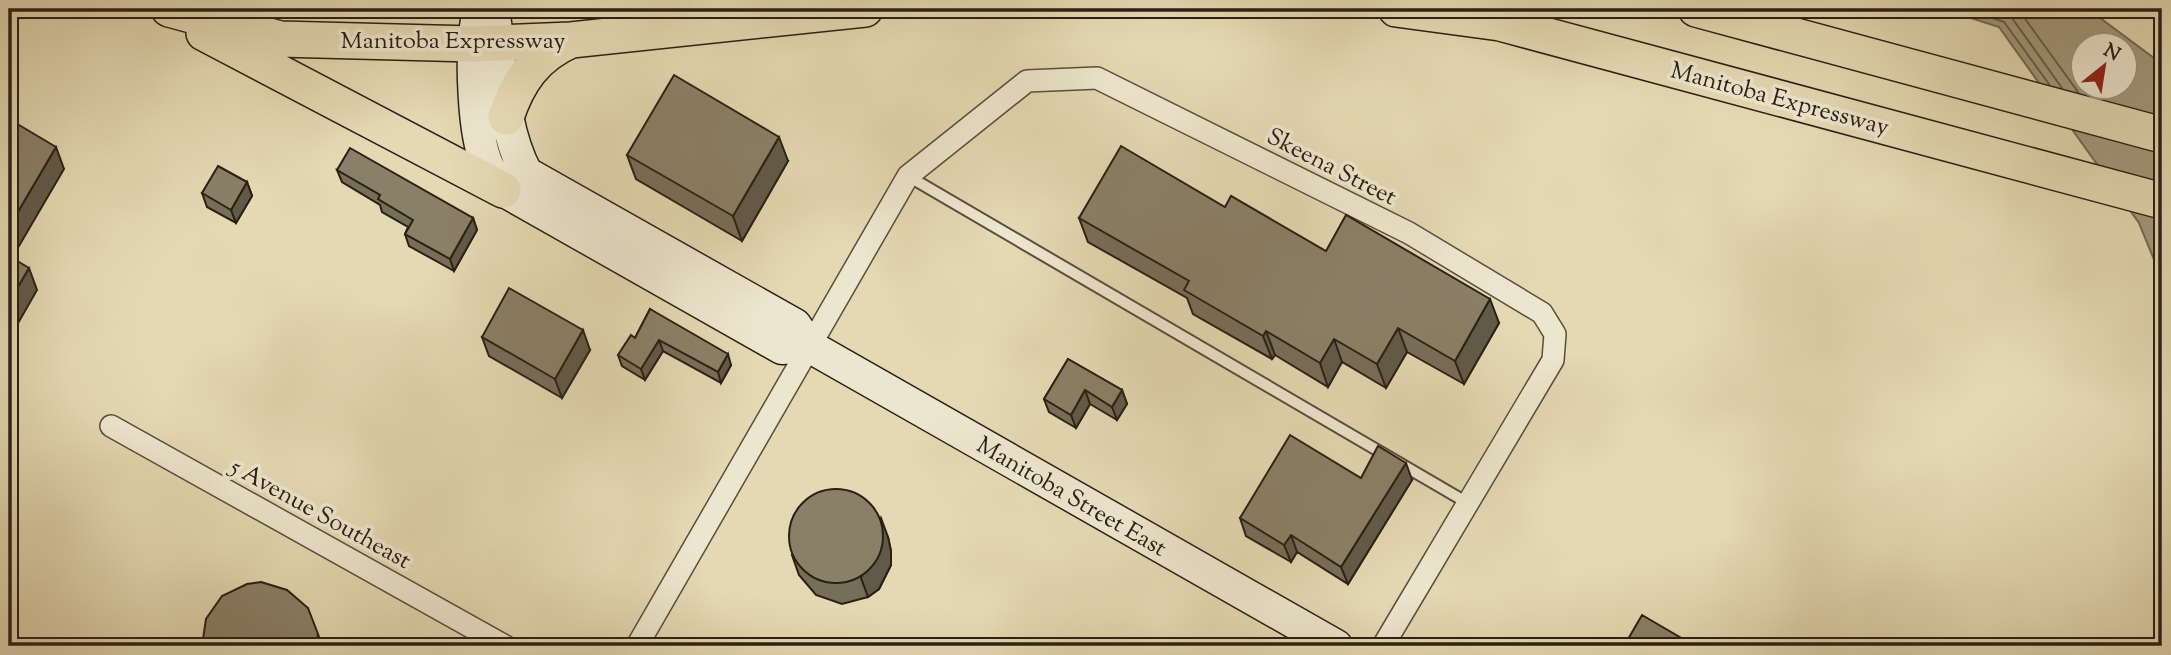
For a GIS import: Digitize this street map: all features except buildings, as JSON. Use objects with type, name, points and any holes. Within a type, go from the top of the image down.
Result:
[{"type":"main road","points":[[157,9],[503,190]]},
{"type":"main road","name":"Manitoba Expressway","points":[[169,9],[280,39],[486,43],[571,40],[865,9]]},
{"type":"main road","name":"Manitoba Expressway","points":[[1396,9],[1500,23],[2162,201]]},
{"type":"main road","points":[[1696,9],[2162,135]]},
{"type":"main road","points":[[506,117],[513,95],[532,65],[550,49],[571,40]]},
{"type":"street","name":"Manitoba Street East","points":[[480,9],[513,148],[526,173],[794,325],[805,352]]},
{"type":"street","name":"Manitoba Street East","points":[[494,9],[486,43],[480,137],[488,166],[503,190],[782,348],[805,352],[1336,646]]},
{"type":"street","name":"Skeena Street","points":[[908,176],[1027,80],[1097,78],[1409,233],[1542,313],[1555,334],[1553,360],[1382,646]]},
{"type":"street","points":[[637,646],[908,176]]},
{"type":"street","name":"5 Avenue Southeast","points":[[111,426],[505,646]]},
{"type":"lane","points":[[908,176],[1466,502]]},
{"type":"water","points":[[1943,9],[2088,9],[2119,32],[2070,32],[2070,102],[2140,102],[2140,48],[2162,64],[2162,279],[2139,223],[1999,27]]}]
